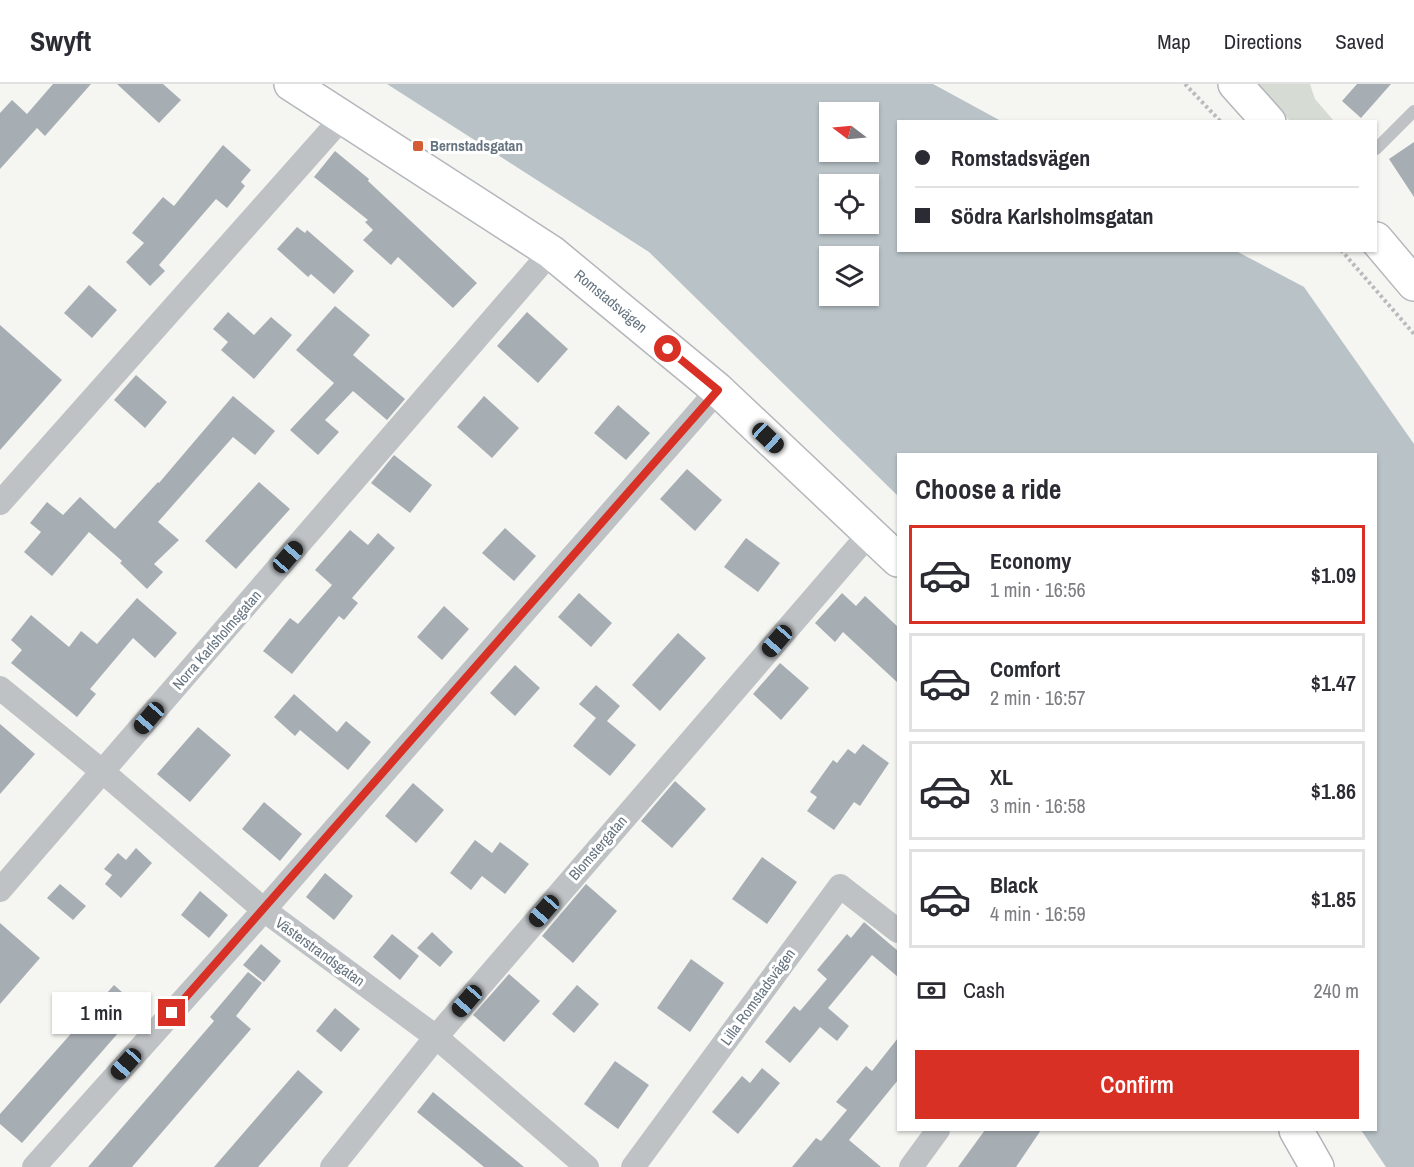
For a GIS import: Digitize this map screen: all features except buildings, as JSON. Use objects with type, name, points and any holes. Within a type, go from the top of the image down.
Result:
[{"type":"street","name":"Romstadsvägen","points":[[291,84],[551,252],[718,390],[897,559]]},
{"type":"street","points":[[1235,84],[1267,120]]},
{"type":"street","points":[[0,503],[342,118]]},
{"type":"street","points":[[1377,240],[1414,284]]},
{"type":"street","name":"Norra Karlsholmsgatan","points":[[0,890],[551,252]]},
{"type":"street","points":[[34,1167],[264,910],[718,390]]},
{"type":"street","name":"Blomstergatan","points":[[332,1167],[436,1037],[870,533]]},
{"type":"street","name":"Västerstrandsgatan","points":[[0,688],[103,772],[264,910],[436,1037],[587,1167]]},
{"type":"street","name":"Lilla Romstadsvägen","points":[[633,1167],[840,886],[897,930]]},
{"type":"street","points":[[911,1167],[937,1131]]},
{"type":"street","points":[[1297,1131],[1317,1167]]},
{"type":"lane","points":[[1377,148],[1414,111]]},
{"type":"path","points":[[1185,84],[1219,120]]},
{"type":"path","points":[[1343,252],[1414,334]]},
{"type":"shaded area","points":[[387,84],[933,84],[999,120],[897,120],[897,252],[1238,252],[1304,287],[1414,444],[1414,1167],[1386,1167],[1362,1131],[1377,1131],[1377,453],[897,453],[897,495],[649,252]]},
{"type":"shaded area","points":[[1254,84],[1310,84],[1315,99],[1333,120],[1289,120]]},
{"type":"place","name":"Bernstadsgatan","points":[[418,146]]},
{"type":"route","points":[[172,1013],[718,390],[668,349]]}]
